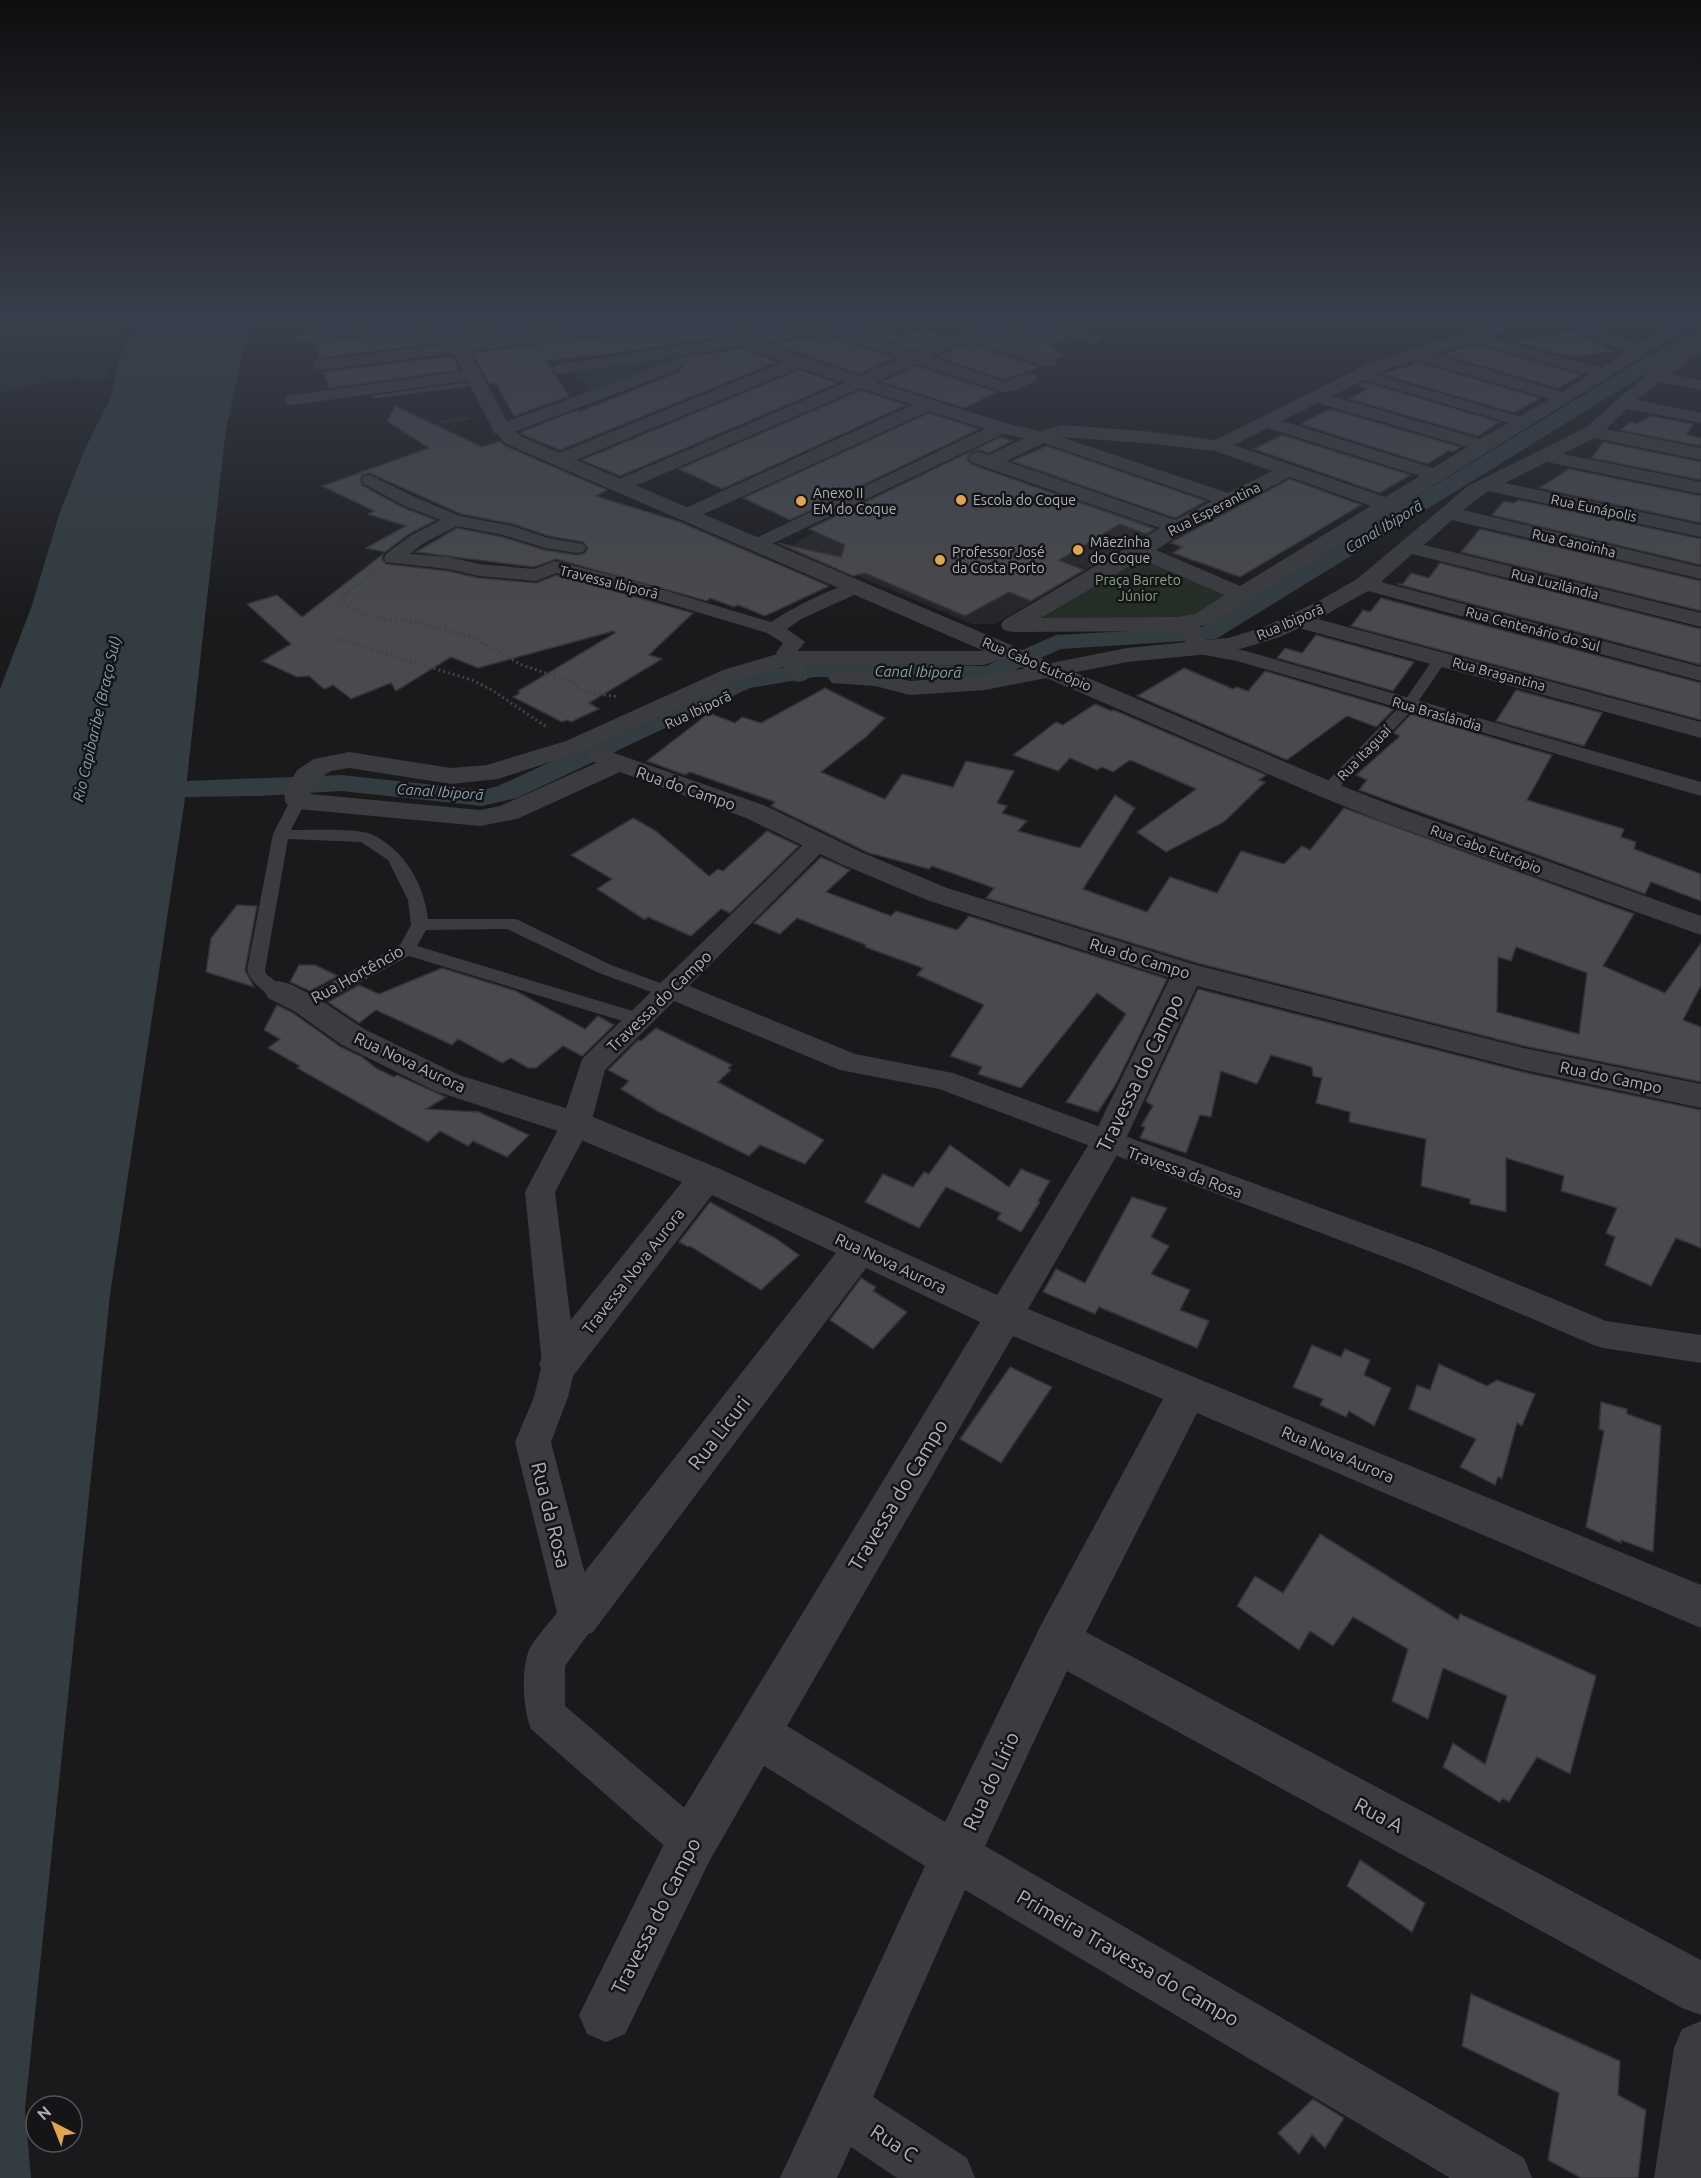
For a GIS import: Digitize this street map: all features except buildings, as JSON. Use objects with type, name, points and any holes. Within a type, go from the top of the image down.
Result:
[{"type":"street","name":"Rua Cabo Eutrópio","points":[[495,418],[502,430],[513,440],[553,458],[759,544],[1328,790],[1394,816],[1701,926]]},
{"type":"street","points":[[502,430],[534,418]]},
{"type":"street","points":[[553,458],[656,418]]},
{"type":"street","points":[[619,486],[778,418]]},
{"type":"street","points":[[686,515],[899,418]]},
{"type":"street","points":[[970,418],[1001,428],[1048,435],[1096,433],[1225,448],[1389,505]]},
{"type":"street","points":[[1174,480],[1198,468],[1225,448],[1275,418]]},
{"type":"street","points":[[1387,418],[1482,446]]},
{"type":"street","points":[[1507,418],[1522,422]]},
{"type":"street","points":[[300,790],[480,818],[507,813],[597,755],[667,706],[731,675],[984,658],[1012,625],[1190,623],[1202,619],[1530,418]]},
{"type":"street","name":"Rua Ibiporã","points":[[597,755],[741,690],[794,669],[875,679],[909,688],[986,683],[1127,655],[1230,645],[1272,632],[1324,608],[1365,584],[1475,490],[1592,432],[1607,418]]},
{"type":"street","points":[[1266,422],[1437,475]]},
{"type":"street","points":[[759,544],[1001,428]]},
{"type":"street","points":[[1592,432],[1701,454]]},
{"type":"street","points":[[988,462],[1048,435],[1232,501]]},
{"type":"street","points":[[956,450],[1176,527]]},
{"type":"street","points":[[1546,456],[1701,489]]},
{"type":"street","name":"Rua Esperantina","points":[[1012,625],[1176,527],[1290,470]]},
{"type":"street","points":[[370,480],[411,502],[455,520],[507,530],[533,539],[577,548]]},
{"type":"street","name":"Rua Eunápolis","points":[[1486,485],[1701,531]]},
{"type":"street","name":"Rua Canoinha","points":[[1448,513],[1701,573]]},
{"type":"street","points":[[393,558],[416,540],[455,520]]},
{"type":"street","points":[[479,570],[533,539]]},
{"type":"street","name":"Rua Luzilândia","points":[[1408,547],[1701,620]]},
{"type":"street","name":"Rua Esperantina","points":[[1140,550],[1241,594]]},
{"type":"street","name":"Travessa Ibiporã","points":[[393,558],[536,575],[555,567],[623,584],[774,628],[795,642],[786,653],[794,669]]},
{"type":"street","name":"Rua Centenário do Sul","points":[[1365,584],[1701,674]]},
{"type":"street","points":[[774,628],[794,615],[856,587]]},
{"type":"street","name":"Rua Bragantina","points":[[1296,620],[1701,730]]},
{"type":"street","points":[[1190,623],[1191,635],[1201,649]]},
{"type":"street","name":"Rua Braslândia","points":[[1201,649],[1239,655],[1408,706],[1701,789]]},
{"type":"street","points":[[300,790],[323,764],[349,759],[451,776],[489,773],[597,755]]},
{"type":"street","name":"Rua do Campo","points":[[597,755],[756,812],[851,858],[937,894],[1188,974],[1524,1059],[1701,1096]]},
{"type":"street","name":"Travessa do Campo","points":[[576,1124],[592,1066],[819,842]]},
{"type":"street","name":"Travessa do Campo","points":[[606,2015],[692,1842],[1107,1143],[1188,974]]},
{"type":"street","name":"Travessa da Rosa","points":[[669,991],[850,1063],[943,1080],[1107,1143],[1422,1258],[1603,1335],[1701,1349]]},
{"type":"street","name":"Rua Nova Aurora","points":[[292,998],[352,1037],[447,1083],[576,1124],[706,1177],[1005,1316],[1701,1607]]},
{"type":"street","name":"Rua da Rosa","points":[[576,1124],[540,1192],[559,1364],[550,1397],[533,1442],[577,1617]]},
{"type":"street","name":"Travessa Nova Aurora","points":[[559,1364],[706,1177]]},
{"type":"street","name":"Rua Licuri","points":[[577,1617],[860,1249]]},
{"type":"street","name":"Rua do Lírio","points":[[808,2178],[955,1856],[1057,1641],[1188,1391]]},
{"type":"street","points":[[577,1617],[545,1660],[545,1715],[692,1842]]},
{"type":"street","name":"Rua A","points":[[1057,1641],[1701,1989]]},
{"type":"street","name":"Primeira Travessa do Campo","points":[[755,1733],[955,1856],[1504,2178]]},
{"type":"street","points":[[1682,2178],[1701,2048]]},
{"type":"street","name":"Rua C","points":[[841,2108],[947,2178]]},
{"type":"lane","name":"Rua Itaguaí","points":[[1328,790],[1408,706],[1441,658]]},
{"type":"lane","name":"Rua Nova Aurora","points":[[292,998],[258,977],[256,970],[280,834],[300,790]]},
{"type":"lane","points":[[280,834],[365,837],[395,858],[417,900],[420,925],[510,923],[605,969],[669,991]]},
{"type":"lane","name":"Rua Hortêncio","points":[[292,998],[407,949],[420,925]]},
{"type":"lane","points":[[407,949],[639,1020]]},
{"type":"path","points":[[411,502],[553,458]]},
{"type":"path","points":[[393,558],[339,599],[357,611],[384,619],[418,622],[474,638],[522,665],[572,682],[584,692],[667,706]]},
{"type":"path","points":[[338,639],[472,680],[597,755]]},
{"type":"shaded area","name":"Mãezinha do Coque","points":[[1059,493],[1147,523],[1149,531],[1087,569],[987,531]]},
{"type":"shaded area","name":"Professor José da Costa Porto","points":[[861,510],[986,532],[1086,570],[995,624],[972,624],[797,550],[795,545],[798,541]]},
{"type":"green space","name":"Praça Barreto Júnior","points":[[1134,552],[1247,598],[1195,620],[1019,621]]},
{"type":"water","name":"Rio Capibaribe (Braço Sul)","points":[[101,418],[228,418],[184,806],[110,1295],[27,2094],[24,2094],[24,2154],[29,2154],[31,2178],[0,2178],[0,689],[31,608],[59,515],[84,451]]},
{"type":"waterway","name":"Canal Ibiporã","points":[[142,800],[187,789],[259,788],[341,783],[482,798],[507,792],[744,681],[815,670],[990,674],[1056,642],[1208,634],[1560,418]]},
{"type":"place","name":"Escola do Coque","points":[[961,500]]},
{"type":"place","name":"Anexo II EM do Coque","points":[[801,501]]},
{"type":"place","name":"Mãezinha do Coque","points":[[1078,550]]},
{"type":"place","name":"Professor José da Costa Porto","points":[[940,560]]}]
